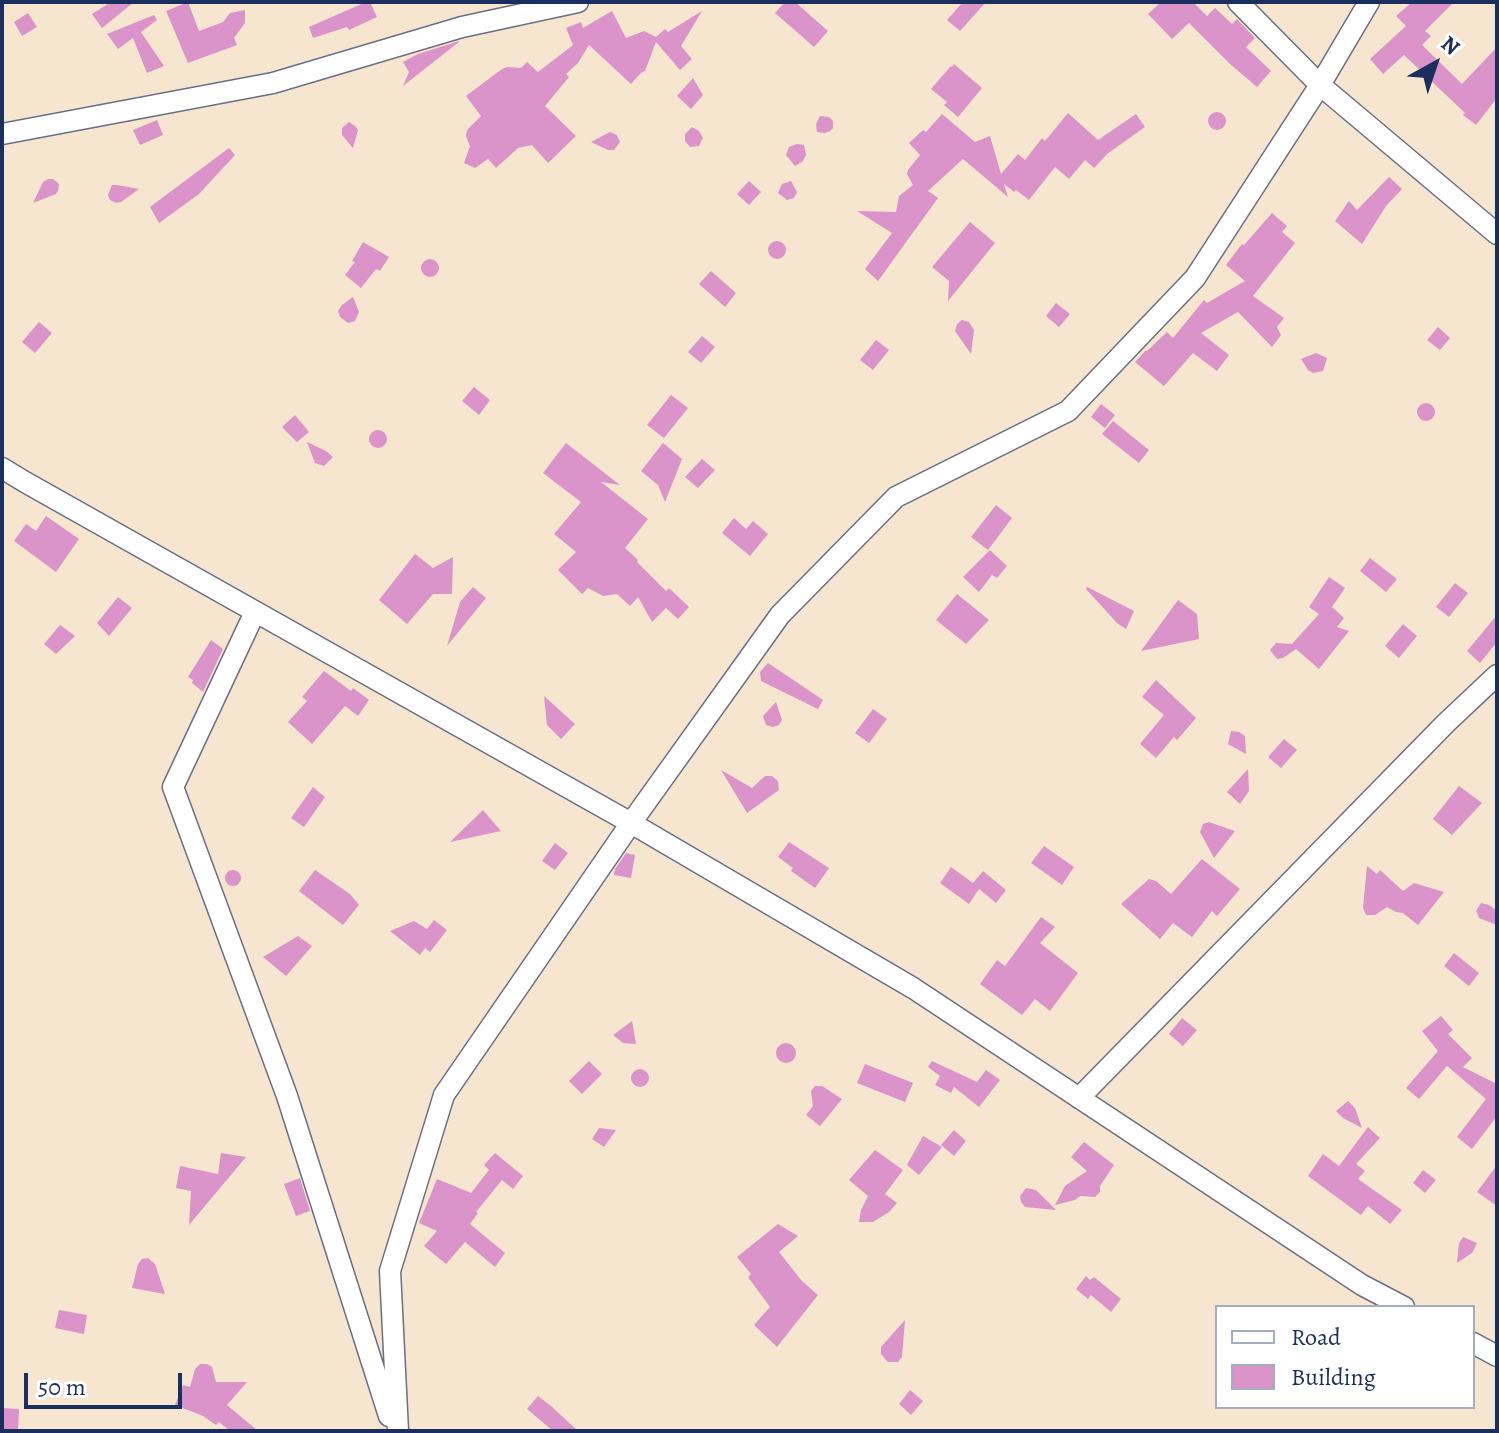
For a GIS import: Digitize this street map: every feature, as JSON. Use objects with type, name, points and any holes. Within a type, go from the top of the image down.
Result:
[{"type":"street","points":[[2,134],[273,83],[462,27],[578,2]]},
{"type":"street","points":[[1238,2],[1320,85],[1497,234]]},
{"type":"street","points":[[396,1431],[390,1271],[444,1095],[631,823],[780,615],[896,497],[1068,411],[1195,278],[1320,85],[1369,2]]},
{"type":"street","points":[[2,468],[631,823],[913,988],[1362,1285],[1400,1305]]},
{"type":"street","points":[[255,612],[173,787],[287,1096],[396,1431]]},
{"type":"street","points":[[1079,1098],[1434,735],[1497,675]]},
{"type":"street","points":[[1475,1344],[1497,1356]]},
{"type":"building","points":[[111,2],[134,2],[102,28],[92,14]]},
{"type":"building","points":[[188,2],[199,31],[223,22],[230,13],[245,10],[245,23],[234,38],[237,45],[188,63],[166,11]]},
{"type":"building","points":[[370,2],[377,17],[349,30],[347,27],[313,38],[309,27]]},
{"type":"building","points":[[785,2],[795,2],[828,31],[814,47],[775,13]]},
{"type":"building","points":[[963,2],[986,2],[960,31],[947,20]]},
{"type":"building","points":[[1161,2],[1193,2],[1207,16],[1215,8],[1232,24],[1237,19],[1255,38],[1246,47],[1271,71],[1257,87],[1189,23],[1172,39],[1148,14]]},
{"type":"building","points":[[1412,2],[1454,2],[1425,31],[1431,36],[1422,45],[1462,84],[1497,47],[1497,98],[1476,125],[1404,55],[1383,74],[1370,59],[1406,26],[1396,16]]},
{"type":"building","points":[[612,11],[626,38],[644,31],[656,37],[665,29],[668,32],[702,11],[681,46],[692,59],[680,70],[656,42],[645,71],[631,84],[589,45],[578,63],[566,74],[569,77],[545,106],[576,136],[548,163],[532,145],[518,148],[496,168],[488,159],[475,168],[464,163],[470,146],[467,130],[481,116],[466,96],[507,67],[521,68],[527,62],[538,72],[573,45],[566,28],[581,22],[583,28]]},
{"type":"building","points":[[28,13],[37,27],[22,36],[14,22]]},
{"type":"building","points":[[154,15],[157,20],[141,32],[164,66],[147,73],[133,38],[118,49],[107,34]]},
{"type":"building","points":[[459,41],[403,86],[409,72],[403,62]]},
{"type":"building","points":[[954,64],[982,88],[958,117],[944,105],[947,102],[931,89]]},
{"type":"building","points":[[693,78],[703,95],[691,109],[677,96]]},
{"type":"building","points":[[1217,112],[1226,121],[1217,130],[1208,121]]},
{"type":"building","points":[[1068,113],[1098,140],[1136,114],[1145,127],[1107,154],[1094,168],[1085,160],[1069,179],[1055,167],[1029,200],[1004,184],[1008,197],[963,159],[928,191],[938,198],[878,281],[865,269],[892,233],[857,211],[896,212],[899,196],[913,185],[908,170],[920,155],[909,143],[923,130],[926,132],[942,114],[975,142],[990,136],[1001,174],[1018,154],[1025,160]]},
{"type":"building","points":[[820,116],[833,121],[830,131],[817,132],[816,124]]},
{"type":"building","points":[[157,120],[163,135],[140,145],[133,130]]},
{"type":"building","points":[[349,122],[358,130],[353,148],[342,135],[342,128]]},
{"type":"building","points":[[692,127],[703,138],[699,146],[690,147],[685,141],[685,134]]},
{"type":"building","points":[[610,132],[617,135],[620,142],[614,150],[591,142]]},
{"type":"building","points":[[804,145],[806,155],[795,166],[786,155],[789,147]]},
{"type":"building","points":[[229,148],[235,155],[199,194],[159,223],[150,207]]},
{"type":"building","points":[[1389,177],[1402,189],[1386,206],[1362,244],[1335,221],[1349,201],[1357,210]]},
{"type":"building","points":[[48,179],[59,184],[58,191],[33,203],[43,182]]},
{"type":"building","points":[[749,181],[761,192],[749,205],[737,194]]},
{"type":"building","points":[[791,181],[797,192],[794,198],[787,200],[778,193],[782,184]]},
{"type":"building","points":[[112,185],[139,189],[116,203],[108,195]]},
{"type":"building","points":[[1272,213],[1287,226],[1282,232],[1295,243],[1253,296],[1284,318],[1277,327],[1281,335],[1272,347],[1238,312],[1201,333],[1229,355],[1217,371],[1193,353],[1164,386],[1135,362],[1167,332],[1173,338],[1204,300],[1207,303],[1245,281],[1226,265]]},
{"type":"building","points":[[970,222],[995,243],[948,301],[949,281],[932,267]]},
{"type":"building","points":[[777,241],[786,250],[777,259],[768,250]]},
{"type":"building","points":[[363,242],[389,257],[380,271],[376,269],[361,288],[345,275],[355,262],[352,261]]},
{"type":"building","points":[[430,259],[439,268],[430,277],[421,268]]},
{"type":"building","points":[[711,271],[736,293],[725,307],[699,284]]},
{"type":"building","points":[[353,297],[359,312],[355,321],[348,323],[338,311]]},
{"type":"building","points":[[1056,303],[1070,314],[1059,327],[1046,316]]},
{"type":"building","points":[[962,320],[969,322],[974,330],[971,354],[955,331]]},
{"type":"building","points":[[39,322],[52,333],[35,353],[22,342]]},
{"type":"building","points":[[1438,327],[1450,338],[1440,350],[1427,340]]},
{"type":"building","points":[[702,336],[715,347],[701,363],[688,352]]},
{"type":"building","points":[[876,340],[889,350],[873,370],[860,360]]},
{"type":"building","points":[[1316,353],[1327,358],[1323,371],[1313,373],[1301,359]]},
{"type":"building","points":[[474,387],[490,400],[479,415],[462,401]]},
{"type":"building","points":[[671,395],[688,408],[664,438],[647,425]]},
{"type":"building","points":[[1426,403],[1435,412],[1426,421],[1417,412]]},
{"type":"building","points":[[1101,404],[1115,415],[1105,428],[1091,417]]},
{"type":"building","points":[[295,415],[309,432],[297,442],[282,427]]},
{"type":"building","points":[[1113,421],[1149,450],[1139,463],[1102,434]]},
{"type":"building","points":[[378,430],[387,439],[378,448],[369,439]]},
{"type":"building","points":[[307,442],[333,457],[324,466],[315,463]]},
{"type":"building","points":[[566,443],[620,485],[601,482],[648,519],[625,548],[666,591],[669,588],[689,607],[678,619],[666,608],[652,622],[638,597],[630,606],[617,594],[603,596],[588,588],[582,594],[558,570],[576,552],[554,534],[581,502],[543,473]]},
{"type":"building","points":[[663,443],[682,459],[665,502],[658,485],[641,471]]},
{"type":"building","points":[[702,459],[715,470],[698,488],[685,477]]},
{"type":"building","points":[[996,505],[1012,518],[988,550],[971,537]]},
{"type":"building","points":[[46,516],[79,539],[56,572],[14,541],[26,524],[36,531]]},
{"type":"building","points":[[734,518],[746,529],[753,521],[768,534],[750,556],[722,533]]},
{"type":"building","points":[[990,550],[1007,566],[997,578],[992,575],[979,592],[963,577]]},
{"type":"building","points":[[415,554],[433,568],[453,557],[452,594],[433,594],[407,624],[379,600]]},
{"type":"building","points":[[1370,558],[1397,579],[1386,592],[1360,571]]},
{"type":"building","points":[[1329,577],[1345,588],[1332,607],[1344,618],[1337,627],[1349,631],[1319,669],[1296,649],[1277,659],[1270,650],[1276,643],[1292,644],[1319,614],[1309,607]]},
{"type":"building","points":[[1455,583],[1468,593],[1449,617],[1436,607]]},
{"type":"building","points":[[473,587],[486,598],[447,646],[460,602]]},
{"type":"building","points":[[1087,587],[1134,611],[1126,629],[1117,623]]},
{"type":"building","points":[[957,594],[989,620],[966,644],[936,620]]},
{"type":"building","points":[[118,597],[132,608],[109,636],[97,623]]},
{"type":"building","points":[[1178,600],[1197,614],[1199,639],[1141,651]]},
{"type":"building","points":[[1497,615],[1497,642],[1480,663],[1467,651]]},
{"type":"building","points":[[1403,624],[1417,636],[1399,658],[1385,646]]},
{"type":"building","points":[[60,625],[75,636],[56,654],[44,644]]},
{"type":"building","points":[[211,640],[223,649],[203,692],[188,677]]},
{"type":"building","points":[[768,663],[823,700],[818,709],[761,681],[760,672]]},
{"type":"building","points":[[324,671],[369,700],[358,716],[345,706],[312,744],[288,722],[307,701],[302,697]]},
{"type":"building","points":[[1156,680],[1196,718],[1156,758],[1140,744],[1164,715],[1142,697]]},
{"type":"building","points":[[544,696],[575,724],[561,739],[547,725]]},
{"type":"building","points":[[776,702],[782,720],[773,727],[766,725],[763,716]]},
{"type":"building","points":[[873,709],[887,719],[869,743],[855,733]]},
{"type":"building","points":[[1231,731],[1245,736],[1246,754],[1228,744]]},
{"type":"building","points":[[1284,739],[1297,750],[1281,768],[1268,757]]},
{"type":"building","points":[[1248,769],[1249,791],[1240,804],[1227,792]]},
{"type":"building","points":[[721,770],[752,788],[765,776],[772,776],[778,781],[779,790],[747,813]]},
{"type":"building","points":[[1459,786],[1482,803],[1452,835],[1433,819]]},
{"type":"building","points":[[313,787],[325,797],[304,827],[291,818]]},
{"type":"building","points":[[483,810],[501,831],[450,842]]},
{"type":"building","points":[[1209,822],[1235,831],[1214,858],[1200,832],[1203,824]]},
{"type":"building","points":[[789,842],[829,868],[815,888],[778,857]]},
{"type":"building","points":[[555,843],[568,853],[555,870],[542,861]]},
{"type":"building","points":[[1044,846],[1074,867],[1062,885],[1031,863]]},
{"type":"building","points":[[626,853],[635,855],[631,878],[614,875]]},
{"type":"building","points":[[1202,859],[1240,889],[1217,916],[1212,911],[1192,937],[1173,923],[1160,939],[1121,904],[1149,879],[1171,894]]},
{"type":"building","points":[[1367,866],[1377,874],[1380,870],[1403,891],[1414,883],[1444,892],[1418,925],[1403,913],[1387,907],[1375,915],[1366,915],[1363,908]]},
{"type":"building","points":[[951,867],[973,883],[983,871],[1006,890],[996,903],[979,889],[969,904],[940,883]]},
{"type":"building","points":[[230,870],[236,870],[241,878],[239,884],[230,886],[225,881],[225,875]]},
{"type":"building","points":[[315,870],[350,894],[359,905],[343,925],[299,891]]},
{"type":"building","points":[[1481,903],[1497,911],[1497,925],[1479,918],[1476,911]]},
{"type":"building","points":[[1041,917],[1055,927],[1040,943],[1078,973],[1050,1011],[1035,999],[1022,1015],[980,984],[997,960],[1005,966]]},
{"type":"building","points":[[434,920],[447,930],[430,952],[425,948],[420,955],[390,931],[414,921],[427,929]]},
{"type":"building","points":[[298,936],[312,946],[286,976],[263,957]]},
{"type":"building","points":[[1454,953],[1479,973],[1469,986],[1444,966]]},
{"type":"building","points":[[1441,1016],[1453,1030],[1448,1034],[1472,1058],[1463,1067],[1497,1084],[1497,1116],[1472,1149],[1457,1137],[1486,1099],[1447,1066],[1419,1099],[1406,1088],[1438,1051],[1422,1031]]},
{"type":"building","points":[[1182,1018],[1197,1030],[1183,1046],[1169,1034]]},
{"type":"building","points":[[632,1021],[636,1044],[623,1043],[613,1035]]},
{"type":"building","points":[[786,1043],[793,1046],[796,1053],[793,1060],[786,1063],[779,1060],[776,1053],[779,1046]]},
{"type":"building","points":[[589,1061],[602,1074],[582,1094],[569,1081]]},
{"type":"building","points":[[932,1061],[977,1082],[986,1070],[1000,1080],[979,1107],[954,1087],[951,1093],[935,1085],[940,1076],[928,1067]]},
{"type":"building","points":[[865,1064],[913,1083],[905,1102],[857,1083]]},
{"type":"building","points":[[636,1069],[644,1069],[649,1078],[647,1085],[636,1087],[631,1082],[631,1074]]},
{"type":"building","points":[[815,1086],[822,1086],[842,1099],[820,1126],[806,1115],[813,1106],[811,1091]]},
{"type":"building","points":[[1348,1101],[1355,1108],[1362,1128],[1336,1111]]},
{"type":"building","points":[[1368,1127],[1380,1138],[1356,1164],[1365,1171],[1358,1179],[1402,1210],[1390,1224],[1368,1206],[1361,1215],[1308,1176],[1323,1154],[1339,1166]]},
{"type":"building","points":[[599,1128],[616,1130],[604,1147],[592,1139]]},
{"type":"building","points":[[954,1130],[966,1141],[954,1156],[941,1145]]},
{"type":"building","points":[[923,1136],[942,1147],[919,1175],[907,1165]]},
{"type":"building","points":[[1084,1142],[1114,1165],[1095,1197],[1080,1196],[1055,1205],[1065,1186],[1087,1171],[1071,1157]]},
{"type":"building","points":[[875,1150],[903,1170],[885,1194],[897,1203],[873,1222],[859,1222],[868,1196],[849,1180]]},
{"type":"building","points":[[221,1153],[246,1157],[189,1225],[191,1191],[176,1188],[180,1166],[218,1174]]},
{"type":"building","points":[[495,1153],[523,1176],[513,1189],[502,1180],[470,1224],[505,1253],[495,1267],[465,1242],[446,1264],[424,1246],[437,1231],[419,1223],[437,1179],[471,1193],[489,1170],[484,1165]]},
{"type":"building","points":[[1497,1165],[1497,1206],[1477,1192]]},
{"type":"building","points":[[1423,1170],[1436,1180],[1425,1193],[1413,1183]]},
{"type":"building","points":[[300,1178],[310,1211],[296,1216],[284,1184]]},
{"type":"building","points":[[1026,1188],[1036,1190],[1056,1210],[1025,1207],[1020,1196]]},
{"type":"building","points":[[778,1224],[798,1236],[779,1252],[801,1280],[818,1295],[777,1347],[754,1325],[770,1307],[737,1257]]},
{"type":"building","points":[[1463,1237],[1477,1243],[1472,1253],[1457,1263],[1459,1243]]},
{"type":"building","points":[[148,1258],[155,1264],[165,1294],[132,1288],[138,1264]]},
{"type":"building","points":[[1086,1276],[1090,1280],[1094,1277],[1121,1299],[1111,1312],[1091,1295],[1088,1299],[1076,1289]]},
{"type":"building","points":[[59,1310],[87,1315],[84,1334],[55,1328]]},
{"type":"building","points":[[905,1320],[902,1357],[898,1362],[888,1362],[881,1354],[881,1347]]},
{"type":"building","points":[[200,1364],[212,1367],[216,1382],[247,1382],[227,1405],[258,1431],[230,1431],[219,1422],[216,1425],[175,1405],[183,1385],[190,1387],[195,1369]]},
{"type":"building","points":[[910,1390],[923,1401],[911,1415],[899,1404]]},
{"type":"building","points":[[538,1396],[578,1431],[553,1431],[527,1409]]},
{"type":"building","points":[[2,1408],[19,1409],[18,1431],[2,1431]]}]
